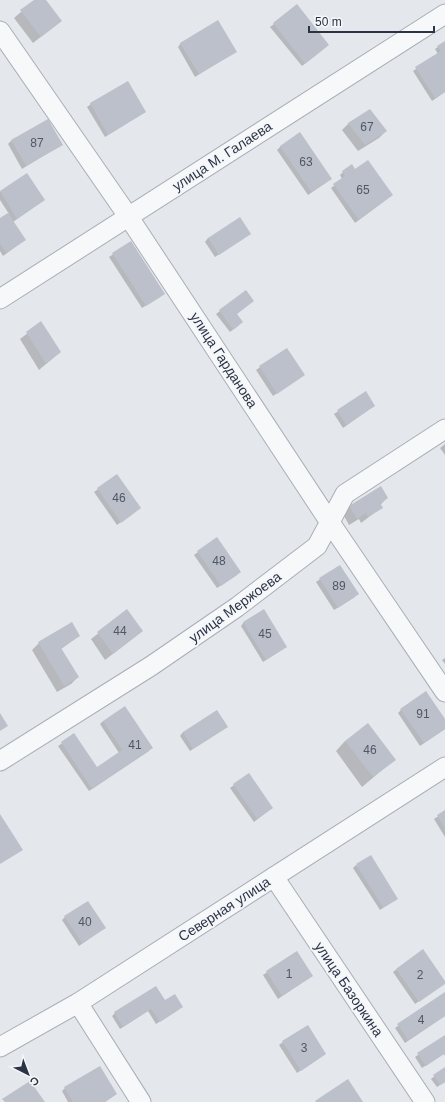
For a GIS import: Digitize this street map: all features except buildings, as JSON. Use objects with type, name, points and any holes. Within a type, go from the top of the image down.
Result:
[{"type":"street","name":"улица М. Галаева","points":[[0,299],[445,14]]},
{"type":"street","name":"улица Гарданова","points":[[0,31],[128,216],[329,521],[445,692]]},
{"type":"street","name":"улица Мержоева","points":[[0,761],[151,666],[237,608],[317,546],[329,521],[345,494],[445,428]]},
{"type":"street","name":"Северная улица","points":[[0,1048],[78,1003],[445,767]]},
{"type":"street","name":"улица Базоркина","points":[[274,877],[425,1102]]},
{"type":"street","points":[[78,1003],[141,1102]]}]
